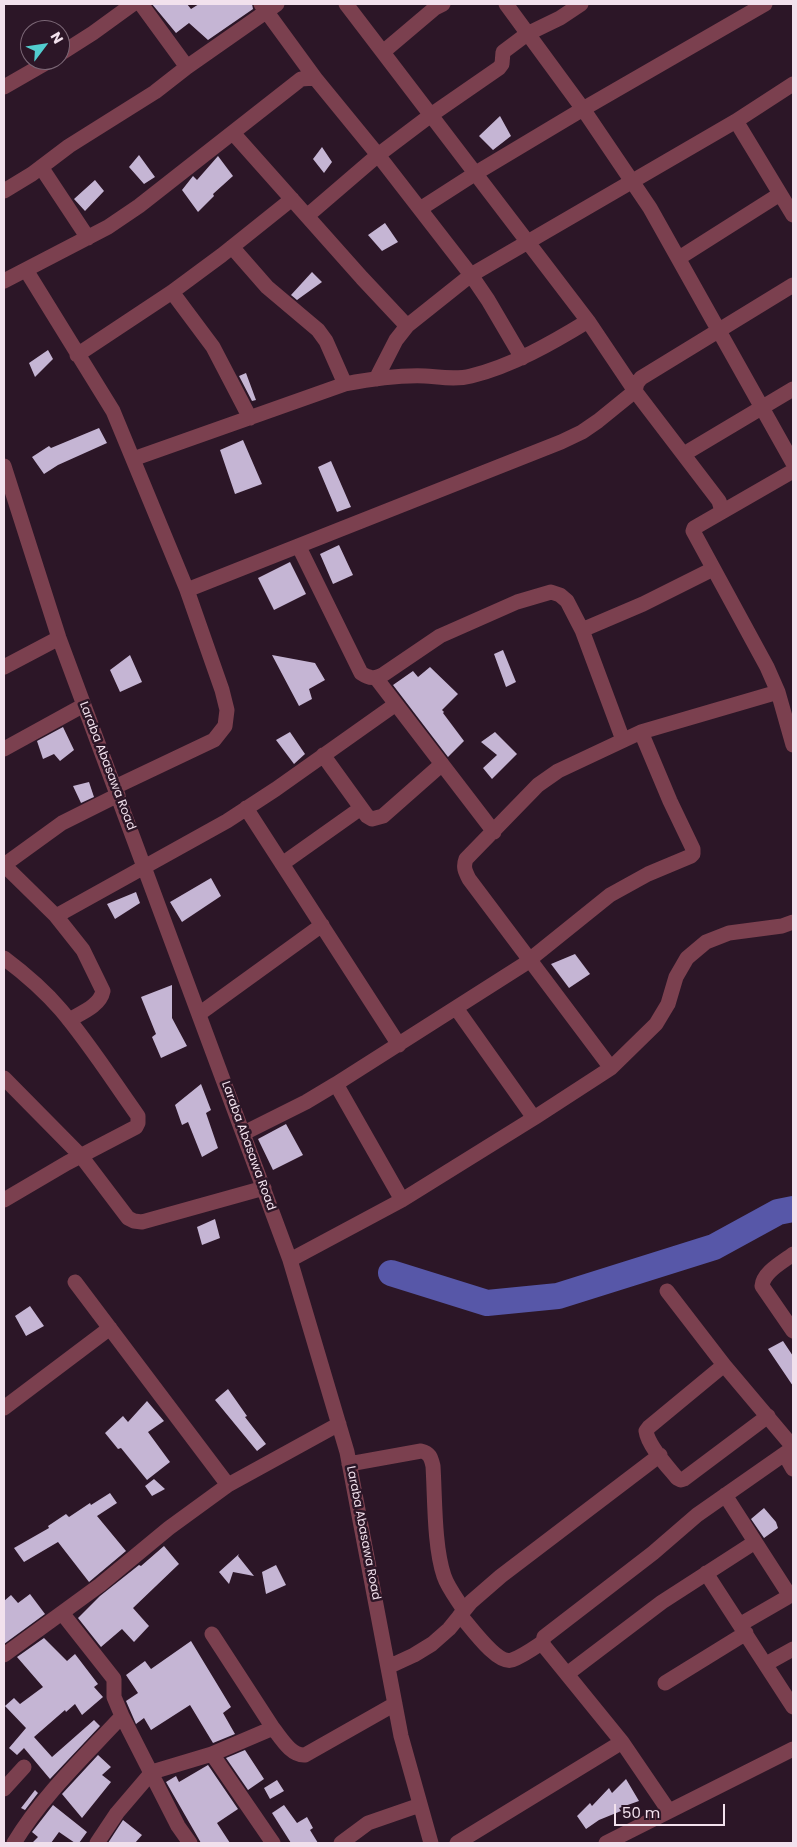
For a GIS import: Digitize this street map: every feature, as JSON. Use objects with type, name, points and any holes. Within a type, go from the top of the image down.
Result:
[{"type":"street","points":[[70,48],[133,4]]},
{"type":"street","points":[[141,4],[187,67]]},
{"type":"street","points":[[346,4],[588,321],[634,391],[719,501],[722,510]]},
{"type":"street","points":[[383,52],[443,4]]},
{"type":"street","points":[[506,4],[583,109],[633,182],[679,258],[793,463]]},
{"type":"street","points":[[306,216],[378,155],[431,114],[499,68],[502,64],[503,52],[527,34],[560,18],[581,4]]},
{"type":"street","points":[[420,209],[583,109],[765,4]]},
{"type":"street","points":[[4,191],[69,146],[155,92],[269,6],[315,78],[378,155],[471,275],[522,358]]},
{"type":"street","points":[[4,87],[33,70]]},
{"type":"street","points":[[4,281],[108,227],[139,206],[301,79],[315,78]]},
{"type":"street","points":[[376,378],[396,340],[407,326],[471,275],[736,121],[793,84]]},
{"type":"street","points":[[736,121],[793,215]]},
{"type":"street","points":[[233,133],[407,326]]},
{"type":"street","points":[[41,167],[88,238]]},
{"type":"street","points":[[679,258],[780,194]]},
{"type":"street","points":[[78,355],[172,292],[292,199]]},
{"type":"street","points":[[232,247],[267,287],[318,330],[326,341],[345,384]]},
{"type":"street","points":[[26,270],[113,411],[187,590],[222,690],[227,710],[225,726],[214,740],[116,791],[62,823],[4,865],[56,916],[82,950],[103,992],[102,998],[98,1002],[69,1020]]},
{"type":"street","points":[[187,590],[299,547],[582,432],[634,391],[641,378],[793,284]]},
{"type":"street","points":[[172,292],[214,347],[250,418]]},
{"type":"street","points":[[134,459],[345,384],[376,378],[424,376],[455,378],[470,376],[522,358],[545,347],[588,321]]},
{"type":"street","points":[[684,454],[793,389]]},
{"type":"street","name":"Laraba Abasawa Road","points":[[4,469],[59,638],[290,1260],[350,1464],[401,1736],[431,1843]]},
{"type":"street","points":[[793,471],[722,510],[694,528],[693,531],[767,667],[778,692],[793,745]]},
{"type":"street","points":[[299,547],[361,672],[369,678],[376,678],[440,636],[517,602],[551,592],[560,595],[567,601],[582,630],[623,740]]},
{"type":"street","points":[[582,630],[643,604],[713,569]]},
{"type":"street","points":[[4,667],[59,638]]},
{"type":"street","points":[[376,678],[494,832]]},
{"type":"street","points":[[611,1068],[464,870],[466,859],[538,785],[558,771],[641,732],[778,692]]},
{"type":"street","points":[[56,916],[246,808],[396,704]]},
{"type":"street","points":[[4,749],[84,706]]},
{"type":"street","points":[[244,1133],[306,1102],[399,1045],[530,960],[610,896],[648,874],[686,859],[693,854],[693,849],[641,732]]},
{"type":"street","points":[[323,755],[367,816],[372,819],[383,816],[442,764]]},
{"type":"street","points":[[246,808],[399,1045]]},
{"type":"street","points":[[282,864],[361,808]]},
{"type":"street","points":[[290,1260],[402,1200],[611,1068],[656,1024],[668,1004],[676,977],[687,958],[706,942],[729,933],[782,926],[793,922]]},
{"type":"street","points":[[199,1014],[322,925]]},
{"type":"street","points":[[4,958],[60,1008],[138,1116],[136,1127],[4,1200]]},
{"type":"street","points":[[456,1008],[534,1118]]},
{"type":"street","points":[[336,1084],[402,1200]]},
{"type":"street","points":[[6,1085],[81,1156],[128,1218],[134,1222],[142,1222],[264,1188]]},
{"type":"street","points":[[793,1254],[762,1280],[762,1286],[793,1332]]},
{"type":"street","points":[[75,1282],[228,1485]]},
{"type":"street","points":[[667,1291],[724,1365],[768,1416],[790,1450],[793,1469]]},
{"type":"street","points":[[4,1408],[110,1328]]},
{"type":"street","points":[[724,1365],[646,1431],[647,1436],[677,1478],[684,1479],[768,1416]]},
{"type":"street","points":[[4,1655],[62,1613],[169,1528],[228,1485],[339,1424]]},
{"type":"street","points":[[350,1464],[421,1451],[426,1452],[430,1456],[442,1570],[462,1612],[495,1654],[504,1660],[511,1660],[543,1642],[544,1638],[725,1495],[790,1450]]},
{"type":"street","points":[[388,1666],[432,1644],[449,1629],[462,1612],[501,1576],[660,1455]]},
{"type":"street","points":[[664,1683],[792,1595],[725,1495]]},
{"type":"street","points":[[567,1674],[662,1602],[755,1542]]},
{"type":"street","points":[[706,1573],[793,1707]]},
{"type":"street","points":[[62,1613],[114,1679],[114,1697],[122,1716],[178,1826],[190,1843]]},
{"type":"street","points":[[212,1634],[273,1728],[298,1755],[305,1755],[395,1704]]},
{"type":"street","points":[[543,1642],[544,1646],[622,1742],[669,1811]]},
{"type":"street","points":[[766,1664],[793,1649]]},
{"type":"street","points":[[14,1843],[47,1796],[122,1716]]},
{"type":"street","points":[[97,1843],[117,1812],[152,1772],[212,1754],[273,1728]]},
{"type":"street","points":[[457,1843],[622,1742]]},
{"type":"street","points":[[606,1843],[793,1749]]},
{"type":"street","points":[[212,1754],[273,1843]]},
{"type":"street","points":[[4,1789],[24,1767]]},
{"type":"street","points":[[340,1843],[368,1823],[420,1806]]},
{"type":"building","points":[[152,4],[187,4],[191,9],[199,4],[252,4],[253,9],[208,40],[189,23],[176,33]]},
{"type":"building","points":[[500,116],[511,136],[493,150],[479,136]]},
{"type":"building","points":[[322,147],[332,162],[324,173],[313,159]]},
{"type":"building","points":[[139,155],[155,177],[144,184],[129,167]]},
{"type":"building","points":[[218,156],[233,176],[213,194],[214,196],[198,212],[182,190],[193,176],[197,180]]},
{"type":"building","points":[[95,180],[104,191],[85,211],[74,199]]},
{"type":"building","points":[[385,223],[398,242],[382,251],[368,235]]},
{"type":"building","points":[[312,272],[322,282],[297,300],[291,295]]},
{"type":"building","points":[[48,350],[53,359],[35,377],[29,363]]},
{"type":"building","points":[[246,373],[256,400],[252,401],[239,376]]},
{"type":"building","points":[[99,428],[107,443],[58,465],[44,474],[32,457],[49,446],[51,448]]},
{"type":"building","points":[[243,440],[262,484],[235,494],[220,450]]},
{"type":"building","points":[[331,461],[351,507],[337,512],[318,467]]},
{"type":"building","points":[[339,545],[353,575],[333,584],[320,554]]},
{"type":"building","points":[[290,562],[306,594],[274,610],[258,578]]},
{"type":"building","points":[[503,650],[516,682],[506,687],[494,654]]},
{"type":"building","points":[[130,655],[142,682],[120,692],[110,670]]},
{"type":"building","points":[[272,655],[315,663],[325,680],[309,689],[312,699],[299,706]]},
{"type":"building","points":[[430,667],[458,694],[442,710],[464,741],[448,757],[393,685],[413,671],[418,677]]},
{"type":"building","points":[[63,727],[74,750],[60,761],[54,754],[43,759],[37,741]]},
{"type":"building","points":[[290,732],[305,754],[294,764],[276,740]]},
{"type":"building","points":[[495,732],[517,754],[492,779],[483,768],[497,755],[481,742]]},
{"type":"building","points":[[89,782],[94,797],[81,803],[73,786]]},
{"type":"building","points":[[211,878],[221,896],[182,922],[170,902]]},
{"type":"building","points":[[136,892],[140,903],[115,919],[107,904]]},
{"type":"building","points":[[575,954],[590,974],[569,988],[551,964]]},
{"type":"building","points":[[172,985],[172,1018],[187,1046],[161,1058],[152,1037],[156,1034],[141,997]]},
{"type":"building","points":[[201,1084],[211,1110],[206,1113],[218,1148],[202,1157],[188,1122],[182,1125],[175,1105]]},
{"type":"building","points":[[286,1124],[303,1155],[273,1170],[258,1139]]},
{"type":"building","points":[[215,1219],[220,1238],[202,1245],[197,1227]]},
{"type":"building","points":[[30,1306],[44,1326],[26,1336],[15,1316]]},
{"type":"building","points":[[783,1341],[793,1356],[793,1386],[768,1349]]},
{"type":"building","points":[[228,1389],[247,1416],[245,1417],[266,1444],[257,1451],[215,1400]]},
{"type":"building","points":[[147,1401],[164,1421],[148,1432],[170,1462],[147,1480],[121,1448],[118,1449],[105,1433],[123,1416],[128,1422]]},
{"type":"building","points":[[154,1479],[165,1489],[152,1496],[145,1486]]},
{"type":"building","points":[[110,1493],[117,1503],[97,1516],[126,1551],[89,1582],[58,1542],[24,1562],[14,1548],[49,1528],[48,1526],[66,1514],[69,1517]]},
{"type":"building","points":[[764,1508],[776,1522],[778,1528],[764,1538],[751,1519]]},
{"type":"building","points":[[164,1546],[179,1564],[133,1608],[149,1626],[134,1642],[122,1629],[101,1647],[78,1618],[100,1596],[139,1565],[141,1566]]},
{"type":"building","points":[[239,1554],[238,1556],[254,1576],[233,1572],[229,1584],[219,1572]]},
{"type":"building","points":[[276,1565],[286,1585],[266,1594],[262,1572]]},
{"type":"building","points":[[30,1594],[45,1614],[4,1644],[4,1601],[11,1595],[18,1603]]},
{"type":"building","points":[[44,1638],[67,1661],[75,1654],[98,1684],[94,1687],[103,1697],[82,1715],[75,1704],[66,1712],[65,1710],[34,1737],[52,1757],[94,1720],[100,1726],[50,1779],[24,1748],[17,1755],[9,1748],[26,1728],[5,1706],[14,1698],[20,1704],[43,1687],[17,1657]]},
{"type":"building","points":[[191,1641],[231,1707],[223,1713],[235,1734],[213,1743],[190,1705],[151,1730],[144,1718],[136,1724],[126,1701],[138,1693],[126,1675],[145,1661],[151,1669]]},
{"type":"building","points":[[245,1750],[264,1779],[248,1790],[226,1758]]},
{"type":"building","points":[[98,1755],[111,1767],[102,1775],[111,1782],[82,1818],[62,1794]]},
{"type":"building","points":[[208,1765],[238,1809],[217,1823],[230,1843],[201,1843],[166,1782],[176,1776],[179,1782]]},
{"type":"building","points":[[626,1779],[639,1801],[619,1808],[621,1811],[599,1820],[586,1829],[577,1816],[590,1803],[592,1806],[609,1788],[612,1793]]},
{"type":"building","points":[[277,1780],[284,1791],[270,1799],[264,1788]]},
{"type":"building","points":[[35,1790],[38,1793],[25,1810],[21,1808]]},
{"type":"building","points":[[53,1805],[87,1832],[79,1843],[75,1843],[59,1832],[51,1843],[32,1843],[38,1837],[32,1832]]},
{"type":"building","points":[[284,1805],[297,1823],[307,1817],[313,1828],[310,1830],[318,1843],[291,1843],[272,1813]]},
{"type":"building","points":[[123,1820],[142,1835],[135,1843],[108,1843]]},
{"type":"waterway","points":[[391,1273],[487,1303],[558,1296],[714,1247],[778,1212],[793,1209]]}]
